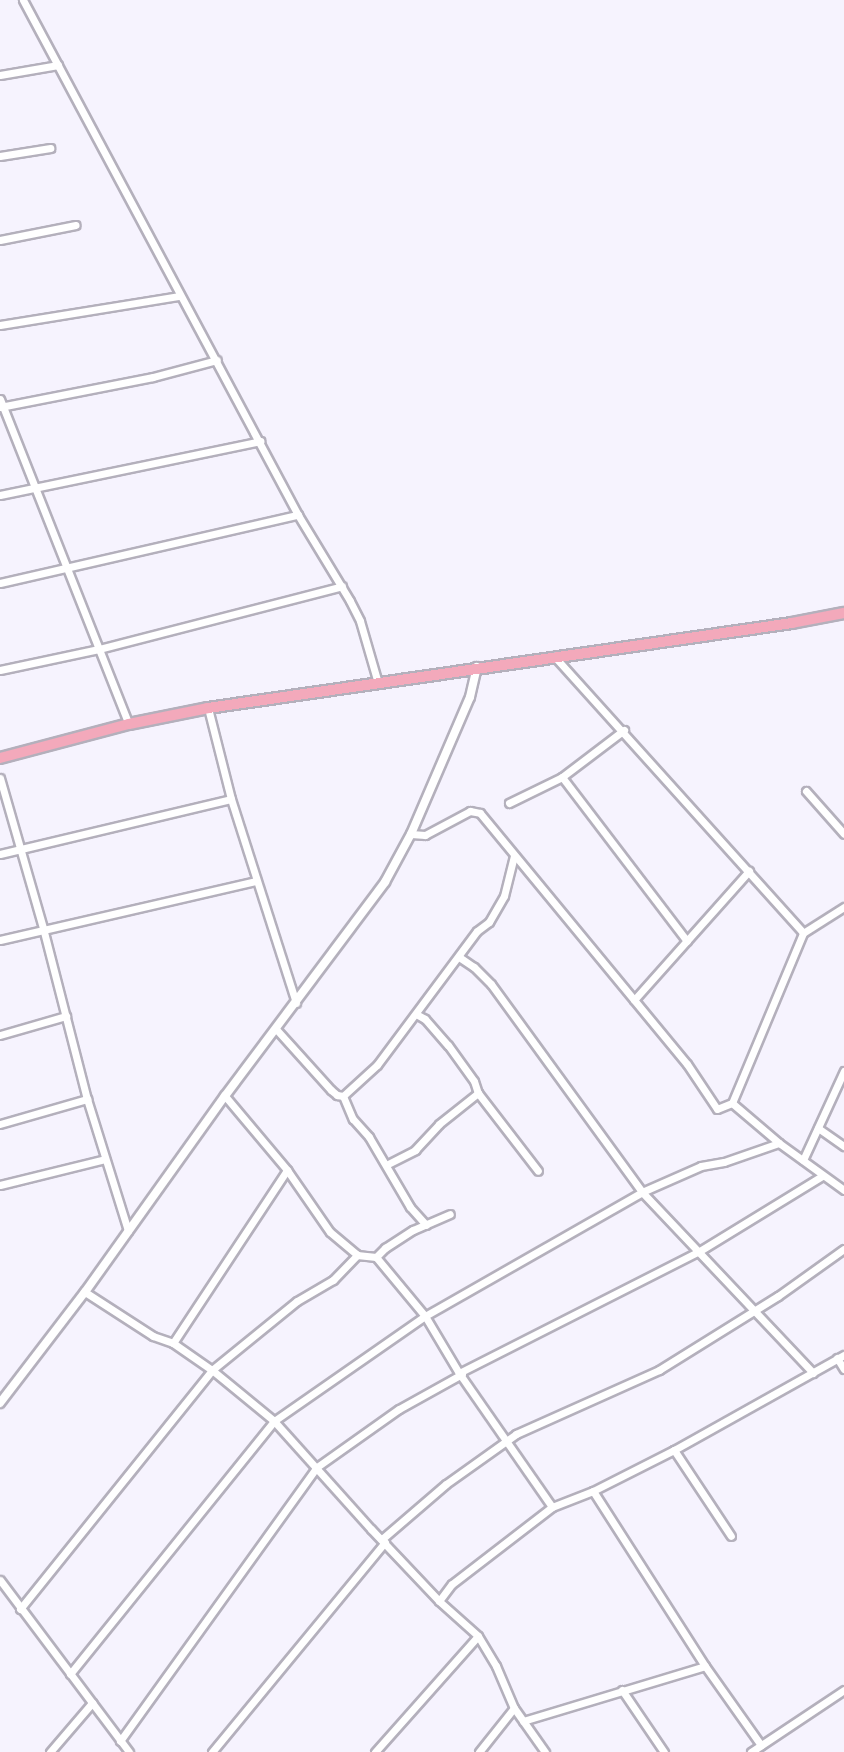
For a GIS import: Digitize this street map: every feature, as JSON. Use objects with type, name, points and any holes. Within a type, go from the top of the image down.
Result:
[{"type":"main road","points":[[0,759],[129,724],[208,708],[477,667],[792,623],[844,613]]},
{"type":"street","points":[[23,0],[298,515],[342,586],[360,621],[378,683]]},
{"type":"street","points":[[0,75],[58,65]]},
{"type":"street","points":[[0,156],[50,148]]},
{"type":"street","points":[[0,240],[76,225]]},
{"type":"street","points":[[0,325],[180,296]]},
{"type":"street","points":[[2,407],[153,377],[217,360]]},
{"type":"street","points":[[0,399],[129,724]]},
{"type":"street","points":[[0,495],[260,441]]},
{"type":"street","points":[[0,583],[298,515]]},
{"type":"street","points":[[0,670],[99,649],[342,586]]},
{"type":"street","points":[[554,656],[624,730],[803,933]]},
{"type":"street","points":[[0,1404],[85,1292],[225,1096],[385,882],[411,834],[470,698],[477,667]]},
{"type":"street","points":[[208,708],[231,799],[255,880],[296,1003]]},
{"type":"street","points":[[509,803],[562,777],[624,730]]},
{"type":"street","points":[[562,777],[687,941]]},
{"type":"street","points":[[0,778],[43,928],[87,1099],[128,1231]]},
{"type":"street","points":[[806,791],[844,834]]},
{"type":"street","points":[[0,854],[231,799]]},
{"type":"street","points":[[411,834],[425,835],[470,811],[480,813],[698,1078],[717,1109],[732,1102],[803,933],[844,907]]},
{"type":"street","points":[[344,1096],[378,1065],[477,931],[489,922],[504,896],[514,856]]},
{"type":"street","points":[[634,1000],[749,871]]},
{"type":"street","points":[[0,940],[43,928],[255,880]]},
{"type":"street","points":[[459,957],[474,967],[491,984],[642,1192],[813,1373]]},
{"type":"street","points":[[416,1014],[425,1019],[448,1045],[474,1081],[478,1093],[538,1171]]},
{"type":"street","points":[[0,1035],[66,1016]]},
{"type":"street","points":[[276,1029],[331,1090],[337,1095],[344,1096]]},
{"type":"street","points":[[803,1160],[844,1071]]},
{"type":"street","points":[[386,1165],[415,1150],[439,1124],[478,1093]]},
{"type":"street","points":[[225,1096],[287,1170],[330,1232],[357,1255],[376,1257],[425,1316],[461,1374],[552,1507]]},
{"type":"street","points":[[344,1096],[353,1119],[369,1137],[410,1207],[426,1225]]},
{"type":"street","points":[[0,1124],[87,1099]]},
{"type":"street","points":[[732,1102],[779,1143],[844,1190]]},
{"type":"street","points":[[818,1128],[844,1146]]},
{"type":"street","points":[[70,1674],[274,1421],[425,1316],[642,1192],[701,1166],[724,1162],[779,1143]]},
{"type":"street","points":[[0,1185],[105,1159]]},
{"type":"street","points":[[173,1343],[287,1170]]},
{"type":"street","points":[[120,1741],[317,1467],[399,1409],[461,1374],[698,1252],[822,1176]]},
{"type":"street","points":[[376,1257],[385,1248],[450,1214]]},
{"type":"street","points":[[212,1752],[383,1540],[446,1484],[516,1434],[659,1370],[755,1310],[844,1249]]},
{"type":"street","points":[[20,1609],[212,1370],[297,1301],[333,1280],[357,1255]]},
{"type":"street","points":[[85,1292],[153,1336],[173,1343],[212,1370],[274,1421],[440,1601],[478,1636],[514,1708],[545,1752]]},
{"type":"street","points":[[440,1601],[452,1584],[552,1507],[593,1491],[674,1450],[841,1357],[844,1369]]},
{"type":"street","points":[[674,1450],[731,1536]]},
{"type":"street","points":[[593,1491],[705,1666],[761,1745]]},
{"type":"street","points":[[0,1580],[129,1752]]},
{"type":"street","points":[[375,1752],[478,1636]]},
{"type":"street","points":[[522,1721],[705,1666]]},
{"type":"street","points":[[622,1690],[664,1752]]},
{"type":"street","points":[[751,1752],[844,1690]]},
{"type":"street","points":[[50,1752],[92,1703]]},
{"type":"street","points":[[479,1752],[514,1708]]}]
